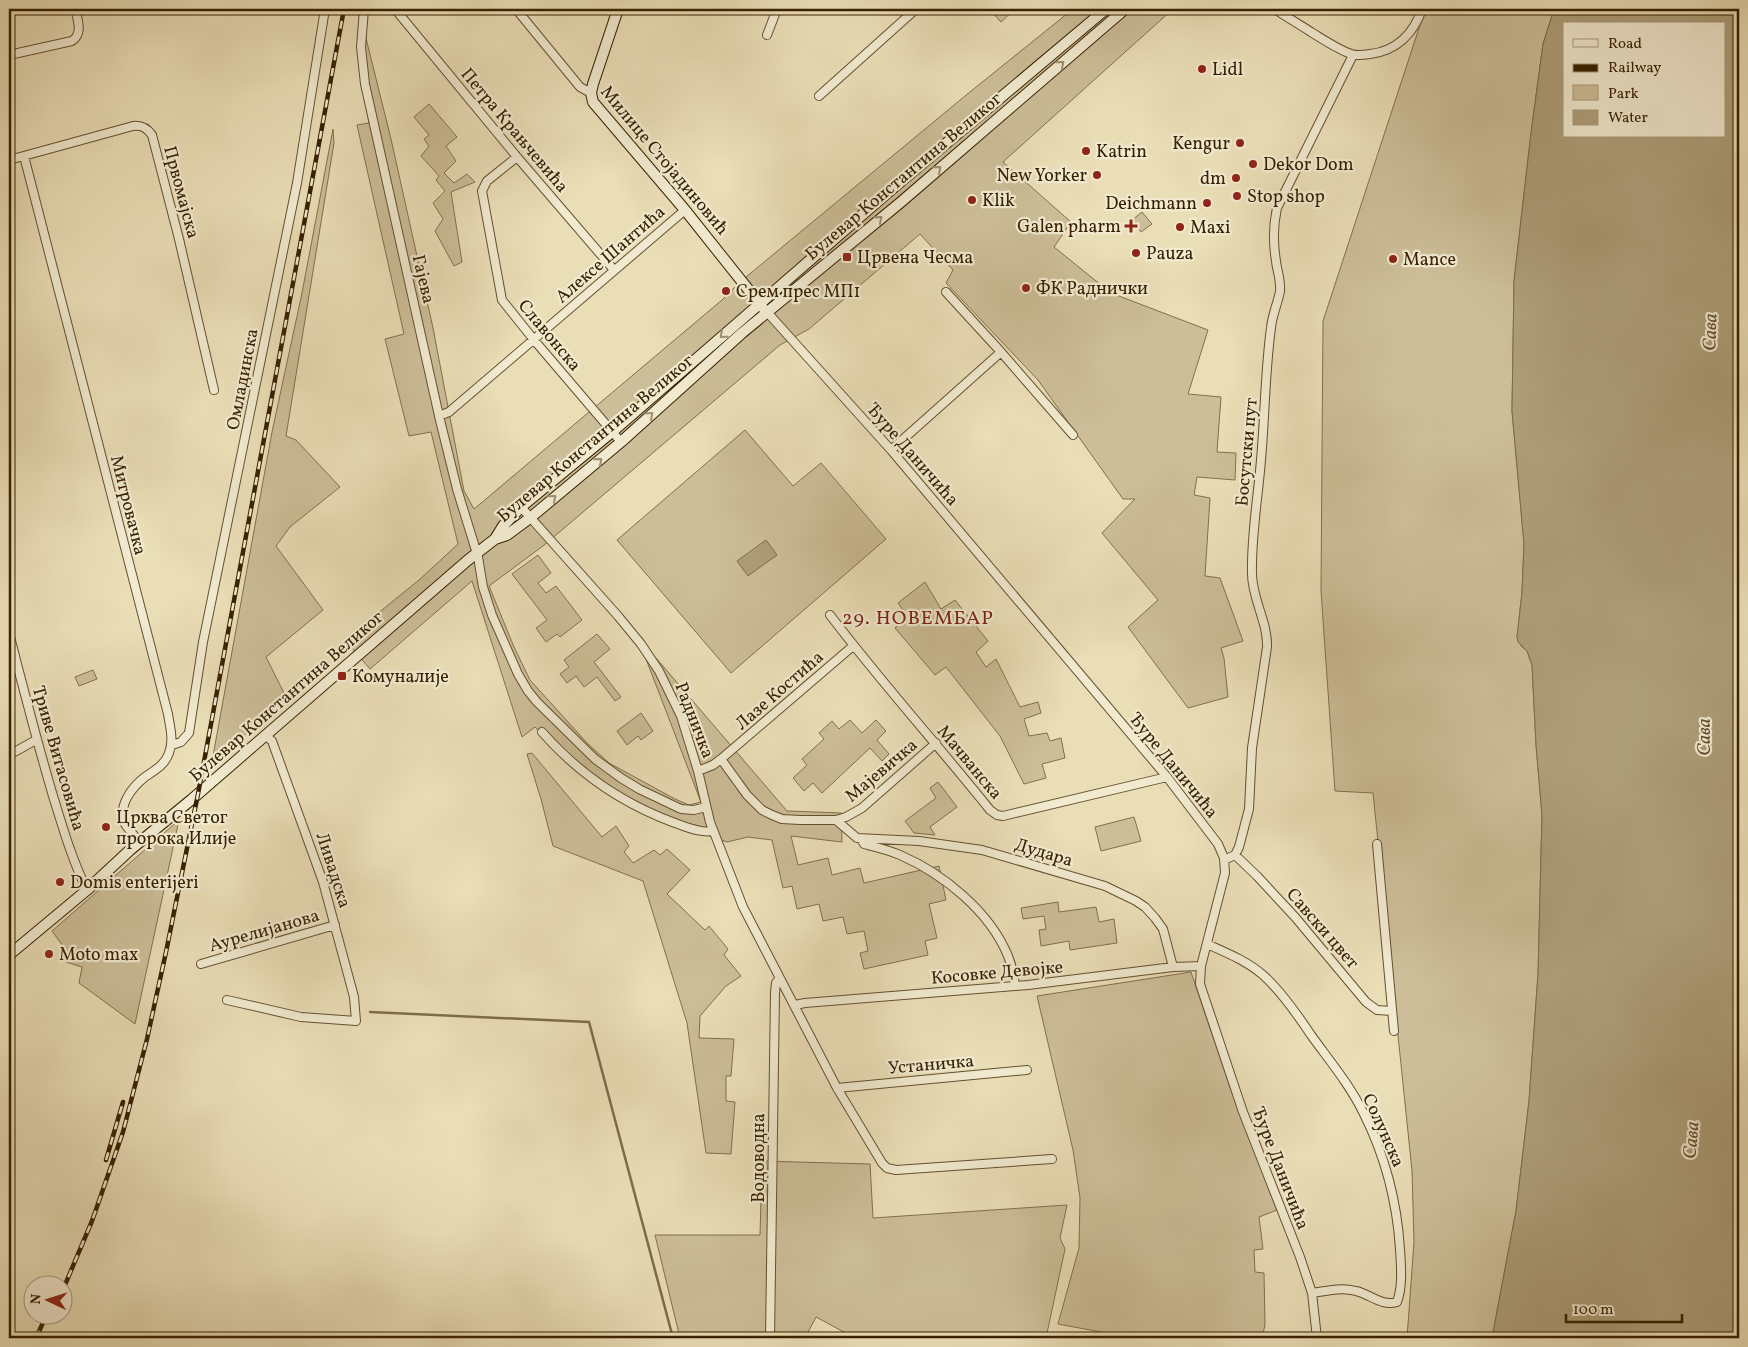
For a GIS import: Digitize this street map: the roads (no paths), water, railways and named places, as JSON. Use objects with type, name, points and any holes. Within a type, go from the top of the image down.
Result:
[{"type":"main road","points":[[591,93],[618,9]]},
{"type":"main road","name":"Булевар Константина Великог","points":[[495,539],[503,526],[521,507],[612,432],[760,303],[1106,9]]},
{"type":"main road","name":"Булевар Константина Великог","points":[[9,955],[87,890],[140,842],[476,553],[530,518],[621,442],[767,312],[901,202],[1126,9]]},
{"type":"main road","name":"Милице Стојадиновић","points":[[591,93],[595,105],[685,210],[767,312]]},
{"type":"street","points":[[9,55],[72,41],[78,35],[78,20],[75,9]]},
{"type":"street","name":"Омладинска","points":[[172,745],[185,740],[189,733],[203,642],[297,183],[325,9]]},
{"type":"street","name":"Гајева","points":[[364,9],[361,47],[365,84],[457,488],[492,615],[518,674],[528,691],[595,759],[639,789],[681,808],[694,810],[706,807]]},
{"type":"street","name":"Петра Крањчевића","points":[[395,9],[516,157],[614,270]]},
{"type":"street","name":"Милице Стојадиновић","points":[[516,9],[580,87],[591,93]]},
{"type":"street","points":[[767,35],[777,9]]},
{"type":"street","points":[[819,96],[916,9]]},
{"type":"street","points":[[1275,9],[1328,42],[1353,55],[1374,54],[1399,44],[1410,34],[1422,9]]},
{"type":"street","name":"Босутски пут","points":[[1235,855],[1242,838],[1249,809],[1252,748],[1267,647],[1266,632],[1254,594],[1252,575],[1253,537],[1264,436],[1269,341],[1274,310],[1280,290],[1274,244],[1274,226],[1277,208],[1353,55]]},
{"type":"street","name":"Првомајска","points":[[24,156],[137,126],[144,127],[150,131],[179,239],[214,390]]},
{"type":"street","points":[[9,160],[24,156]]},
{"type":"street","name":"Митровачка","points":[[24,156],[168,714],[172,745]]},
{"type":"street","name":"Славонска","points":[[516,157],[487,181],[482,194],[502,300],[621,442]]},
{"type":"street","name":"Алексе Шантића","points":[[440,416],[449,412],[685,210]]},
{"type":"street","points":[[946,292],[1001,352],[1072,436]]},
{"type":"street","name":"Ђуре Даничића","points":[[767,312],[891,450],[1167,777],[1218,844],[1224,860],[1223,884],[1207,944],[1200,984],[1243,1112],[1300,1257],[1312,1293],[1317,1338]]},
{"type":"street","points":[[891,450],[1001,352]]},
{"type":"street","name":"Радничка","points":[[521,507],[618,616],[641,644],[659,671],[681,716],[698,771],[713,831],[743,907],[779,979]]},
{"type":"street","name":"Мачванска","points":[[830,615],[853,646],[990,810],[1000,816],[1167,777]]},
{"type":"street","name":"Триве Витасовића","points":[[9,632],[12,657],[36,740],[64,831],[78,872],[87,890]]},
{"type":"street","name":"Лазе Костића","points":[[698,771],[713,765],[721,759],[853,646]]},
{"type":"street","points":[[542,732],[571,762],[610,792],[643,810],[671,821],[703,832],[713,831]]},
{"type":"street","name":"Ливадска","points":[[227,1000],[301,1016],[356,1021],[354,997],[323,882],[278,755],[272,741],[265,735]]},
{"type":"street","points":[[9,755],[36,740]]},
{"type":"street","name":"Мајевичка","points":[[721,759],[747,795],[762,810],[782,819],[836,820],[862,808],[936,744]]},
{"type":"street","points":[[140,842],[125,823],[123,808],[131,790],[164,763],[172,745]]},
{"type":"street","points":[[836,820],[854,836],[861,839],[864,844],[901,855],[932,871],[965,897],[981,914],[1004,948],[1012,969],[1015,986]]},
{"type":"street","name":"Дудара","points":[[861,839],[919,841],[982,850],[1105,886],[1136,901],[1156,918],[1163,929],[1173,967]]},
{"type":"street","points":[[1377,844],[1394,1031]]},
{"type":"street","points":[[1224,860],[1235,855]]},
{"type":"street","name":"Савски цвет","points":[[1235,855],[1295,917],[1366,1002],[1377,1010],[1392,1011]]},
{"type":"street","name":"Аурелијанова","points":[[201,964],[335,925]]},
{"type":"street","name":"Солунска","points":[[1207,944],[1250,965],[1266,977],[1344,1081],[1364,1113],[1387,1170],[1399,1231],[1401,1272],[1397,1302],[1388,1303],[1357,1291],[1348,1290],[1312,1293]]},
{"type":"street","name":"Косовке Девојке","points":[[795,1005],[1015,986],[1173,967],[1202,966]]},
{"type":"street","points":[[779,979],[795,1005],[837,1088],[882,1163],[887,1168],[896,1170],[1052,1159]]},
{"type":"street","name":"Водоводна","points":[[770,1338],[775,993],[776,983],[779,979]]},
{"type":"street","name":"Устаничка","points":[[837,1088],[1027,1070]]},
{"type":"water","name":"Сава","points":[[1554,9],[1739,9],[1739,1338],[1492,1338],[1516,1211],[1529,1101],[1538,974],[1542,815],[1532,665],[1527,651],[1518,642],[1517,637],[1522,592],[1524,544],[1512,411],[1514,281],[1543,44]]},
{"type":"water","points":[[766,540],[777,555],[748,576],[737,561]]},
{"type":"waterway","points":[[370,1012],[589,1022],[673,1338]]},
{"type":"railway","points":[[70,1274],[92,1221],[123,1132],[147,1039],[166,952],[198,794],[344,9]]},
{"type":"railway","points":[[106,1160],[123,1102]]},
{"type":"railway","points":[[36,1338],[42,1324]]},
{"type":"place","name":"Lidl","points":[[1202,69]]},
{"type":"place","name":"Kengur","points":[[1240,143]]},
{"type":"place","name":"Katrin","points":[[1086,151]]},
{"type":"place","name":"Dekor Dom","points":[[1253,164]]},
{"type":"place","name":"New Yorker","points":[[1097,175]]},
{"type":"place","name":"dm","points":[[1236,178]]},
{"type":"place","name":"Stop shop","points":[[1237,196]]},
{"type":"place","name":"Klik","points":[[972,200]]},
{"type":"place","name":"Deichmann","points":[[1207,203]]},
{"type":"place","name":"Galen pharm","points":[[1131,226]]},
{"type":"place","name":"Maxi","points":[[1180,227]]},
{"type":"place","name":"Pauza","points":[[1136,253]]},
{"type":"place","name":"Црвена Чесма","points":[[847,257]]},
{"type":"place","name":"Mance","points":[[1393,259]]},
{"type":"place","name":"ФК Раднички","points":[[1026,288]]},
{"type":"place","name":"Срем прес МП1","points":[[726,291]]},
{"type":"place","name":"Комуналије","points":[[342,676]]},
{"type":"place","name":"Црква Светог пророка Илије","points":[[106,827]]},
{"type":"place","name":"Domis enterijeri","points":[[60,882]]},
{"type":"place","name":"Moto max","points":[[49,954]]},
{"type":"district","name":"29. НОВЕМБАР","points":[[918,617]]}]
